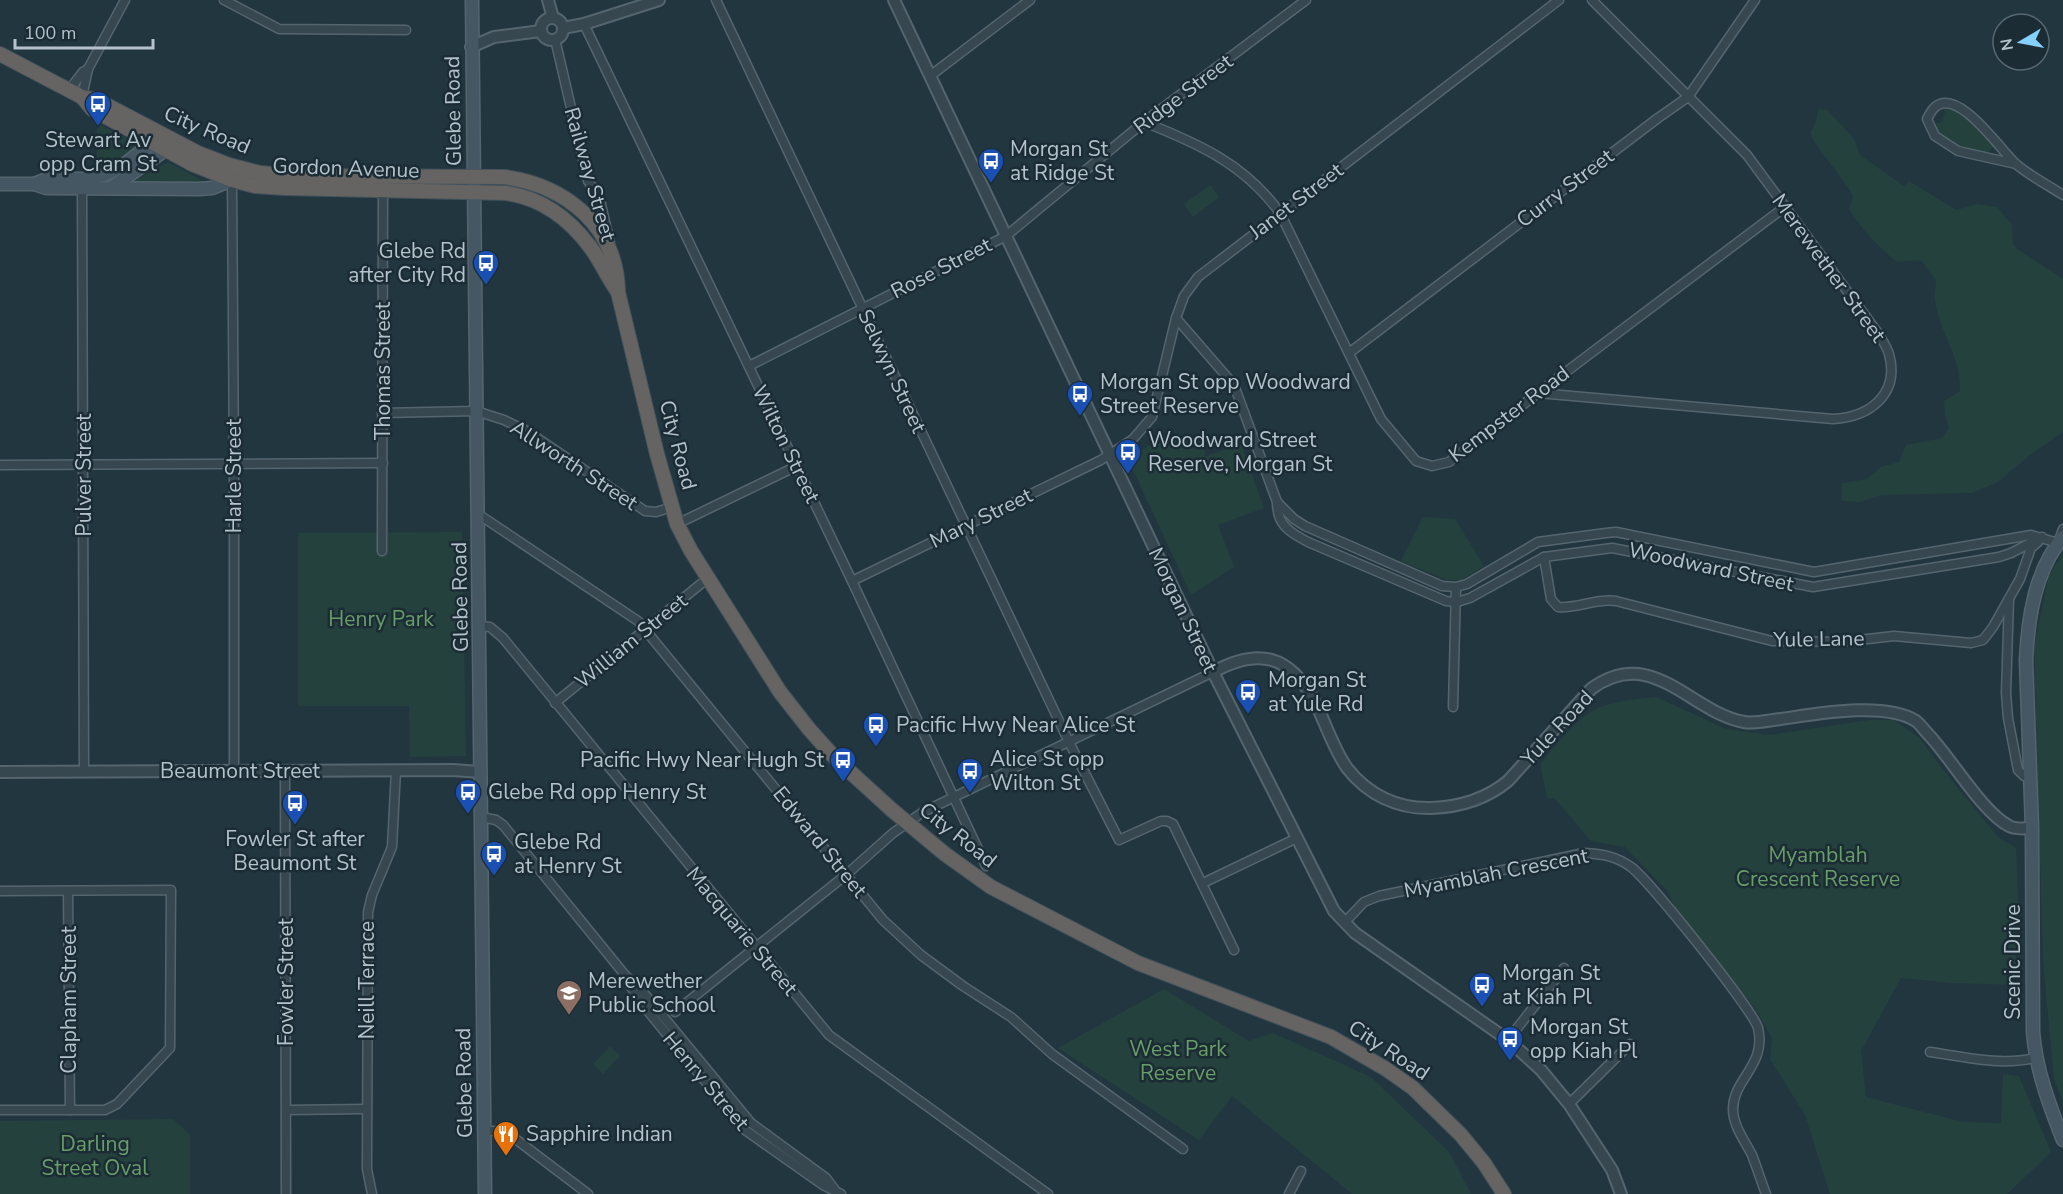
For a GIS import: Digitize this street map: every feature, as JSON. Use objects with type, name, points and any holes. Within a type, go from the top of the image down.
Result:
[{"type":"highway","points":[[0,54],[82,97],[92,109],[161,143],[192,164],[232,180]]},
{"type":"highway","name":"City Road","points":[[161,143],[222,163],[269,174],[473,176],[520,179],[551,189],[565,198],[589,219],[599,232],[618,273],[618,292],[677,524],[780,692],[809,729],[836,758],[908,822],[974,876],[1108,948],[1172,977],[1322,1034],[1377,1063],[1413,1089],[1439,1112],[1484,1163],[1504,1194]]},
{"type":"highway","name":"Gordon Avenue","points":[[232,180],[255,186],[285,188],[473,193]]},
{"type":"highway","name":"City Road","points":[[473,193],[517,195],[535,200],[558,213],[591,249],[618,292]]},
{"type":"main road","name":"Glebe Road","points":[[472,0],[485,1194]]},
{"type":"main road","name":"Gordon Avenue","points":[[82,184],[121,167],[161,143]]},
{"type":"main road","points":[[111,188],[161,143]]},
{"type":"main road","name":"Gordon Avenue","points":[[0,184],[34,184],[47,179],[111,188],[200,189],[212,188],[232,180]]},
{"type":"main road","name":"Scenic Drive","points":[[2061,540],[2041,576],[2027,634],[2032,828],[2033,1032],[2035,1058],[2046,1097],[2063,1140]]},
{"type":"street","points":[[82,97],[88,69],[125,0]]},
{"type":"street","points":[[224,0],[279,29],[406,30]]},
{"type":"street","points":[[548,0],[553,18]]},
{"type":"street","points":[[562,28],[584,24],[638,3],[659,0]]},
{"type":"street","name":"Selwyn Street","points":[[716,0],[1068,742],[1119,840],[1161,821],[1173,824],[1203,883]]},
{"type":"street","name":"Morgan Street","points":[[894,0],[1213,672],[1334,911],[1344,923],[1508,1040],[1541,1070],[1569,1104],[1612,1170],[1621,1194]]},
{"type":"street","points":[[930,76],[1030,0]]},
{"type":"street","name":"Ridge Street","points":[[1006,236],[1144,122],[1306,0]]},
{"type":"street","name":"Janet Street","points":[[1110,455],[1133,439],[1152,417],[1176,318],[1184,296],[1198,277],[1559,0]]},
{"type":"street","name":"Merewether Street","points":[[1538,393],[1833,419],[1851,418],[1874,407],[1885,392],[1890,378],[1891,364],[1888,351],[1878,333],[1747,155],[1592,0]]},
{"type":"street","name":"Curry Street","points":[[1348,353],[1658,117],[1688,98],[1755,0]]},
{"type":"street","points":[[553,18],[560,21],[561,36],[555,39],[546,38],[541,31],[543,23],[553,18]]},
{"type":"street","name":"Wilton Street","points":[[584,24],[852,581],[986,866]]},
{"type":"street","points":[[471,47],[494,37],[541,31]]},
{"type":"street","name":"Railway Street","points":[[555,39],[588,181],[599,196],[618,273]]},
{"type":"street","points":[[69,90],[88,69]]},
{"type":"street","points":[[2016,164],[1958,151],[1935,136],[1927,119],[1935,107],[1944,103],[1956,106],[1977,120],[2016,164],[2063,195]]},
{"type":"street","name":"Kempster Road","points":[[1144,122],[1191,141],[1226,161],[1268,197],[1280,213],[1381,418],[1416,461],[1432,466],[1449,462],[1786,206]]},
{"type":"street","name":"Harle Street","points":[[232,180],[234,771]]},
{"type":"street","name":"Pulver Street","points":[[82,184],[84,771]]},
{"type":"street","name":"Thomas Street","points":[[382,551],[383,191]]},
{"type":"street","name":"Rose Street","points":[[748,366],[1006,236]]},
{"type":"street","points":[[1176,318],[1234,385],[1277,502],[1277,515],[1290,532],[1446,601],[1456,602]]},
{"type":"street","name":"Allworth Street","points":[[382,413],[476,411],[504,420],[527,431],[645,511],[656,512],[672,507]]},
{"type":"street","name":"Mary Street","points":[[852,581],[1110,455]]},
{"type":"street","points":[[0,465],[383,463]]},
{"type":"street","points":[[677,524],[797,466]]},
{"type":"street","points":[[1277,502],[1293,519],[1305,526],[1442,586],[1456,586],[1453,707]]},
{"type":"street","name":"Edward Street","points":[[478,514],[638,621],[884,920],[921,955],[1011,1017],[1052,1054],[1183,1149]]},
{"type":"street","name":"Scenic Drive","points":[[2061,540],[2063,529]]},
{"type":"street","name":"Woodward Street","points":[[1456,586],[1467,584],[1538,542],[1606,532],[1626,534],[1814,572],[2031,535],[2061,540]]},
{"type":"street","name":"Woodward Street","points":[[1456,602],[1470,598],[1544,557],[1612,548],[1813,587],[1999,557],[2042,537]]},
{"type":"street","name":"Yule Lane","points":[[1544,557],[1551,599],[1558,607],[1567,608],[1606,600],[1616,601],[1772,642],[1841,642],[1894,636],[1971,643],[1983,640],[1993,627],[2019,579],[2031,548],[2042,537]]},
{"type":"street","name":"William Street","points":[[555,703],[708,578]]},
{"type":"street","points":[[2009,599],[2006,693],[2008,718],[2018,770],[2030,778]]},
{"type":"street","name":"Macquarie Street","points":[[480,626],[490,627],[503,638],[829,1035],[1048,1194]]},
{"type":"street","name":"Yule Road","points":[[1213,672],[1239,660],[1256,657],[1272,660],[1288,668],[1297,675],[1314,701],[1338,755],[1348,769],[1375,794],[1406,806],[1444,807],[1471,802],[1492,793],[1508,781],[1591,689],[1603,680],[1622,675],[1643,674],[1674,685],[1720,715],[1747,723],[1832,712],[1889,711],[1916,721],[1993,814],[2018,829],[2032,828]]},
{"type":"street","points":[[675,1012],[922,812],[1213,672]]},
{"type":"street","name":"Beaumont Street","points":[[0,772],[396,770],[480,772]]},
{"type":"street","name":"Neill Terrace","points":[[372,1194],[367,1169],[366,1109],[368,912],[372,895],[392,847],[396,770]]},
{"type":"street","name":"Fowler Street","points":[[285,771],[286,1194]]},
{"type":"street","name":"Henry Street","points":[[481,817],[496,820],[503,825],[625,975],[643,992],[751,1123],[826,1178],[837,1193]]},
{"type":"street","points":[[1234,950],[1203,883],[1297,838]]},
{"type":"street","name":"Myamblah Crescent","points":[[1344,923],[1364,902],[1379,896],[1584,853],[1614,857],[1632,868],[1707,957],[1757,1025],[1760,1039],[1759,1051],[1737,1094],[1733,1108],[1735,1122],[1766,1194]]},
{"type":"street","points":[[0,891],[171,890],[170,1048],[117,1104],[105,1110],[0,1110]]},
{"type":"street","name":"Clapham Street","points":[[68,891],[70,1110]]},
{"type":"street","points":[[1508,1040],[1564,968]]},
{"type":"street","points":[[1569,1104],[1630,1044]]},
{"type":"street","points":[[1930,1052],[1992,1061],[2018,1062],[2035,1058]]},
{"type":"street","points":[[287,1110],[366,1109]]},
{"type":"street","points":[[484,1131],[505,1131],[588,1194]]},
{"type":"street","points":[[1289,1194],[1301,1171]]},
{"type":"green space","points":[[1943,108],[1959,112],[1972,122],[1994,147],[1990,150],[1989,156],[1950,142],[1937,132],[1932,125],[1942,122],[1945,112]]},
{"type":"green space","points":[[1818,109],[1827,110],[1838,121],[1854,139],[1860,155],[1904,186],[1909,181],[1956,210],[1977,204],[1997,207],[2012,225],[2013,244],[2017,249],[2063,279],[2063,432],[2030,455],[1998,482],[1972,493],[1881,495],[1860,502],[1841,501],[1842,483],[1867,479],[1881,467],[1899,462],[1906,445],[1942,438],[1949,428],[1944,401],[1960,391],[1960,379],[1958,367],[1937,312],[1936,281],[1921,260],[1897,262],[1871,238],[1854,217],[1849,209],[1853,196],[1810,134]]},
{"type":"green space","points":[[97,123],[128,139],[137,148],[122,163],[97,171]]},
{"type":"green space","points":[[168,162],[209,184],[129,184]]},
{"type":"green space","points":[[1210,185],[1219,197],[1193,217],[1184,204]]},
{"type":"green space","points":[[1161,436],[1206,445],[1204,457],[1241,444],[1264,508],[1218,525],[1234,567],[1191,595],[1127,457],[1160,440]]},
{"type":"green space","points":[[1423,517],[1455,519],[1484,566],[1461,580],[1447,580],[1401,561]]},
{"type":"green space","name":"Henry Park","points":[[462,532],[466,756],[410,757],[409,706],[298,706],[298,533]]},
{"type":"green space","points":[[2063,554],[2063,1102],[2054,1079],[2043,961],[2034,645],[2049,575]]},
{"type":"green space","name":"Myamblah Crescent Reserve","points":[[1656,697],[1726,729],[1770,735],[1869,720],[1893,720],[1920,738],[1998,837],[2016,848],[2018,898],[2015,985],[1952,983],[1901,978],[1861,1051],[1866,1097],[1963,1122],[2001,1123],[2003,1074],[2019,1076],[2051,1152],[2007,1194],[1830,1194],[1805,1115],[1770,1059],[1772,1038],[1756,1010],[1676,911],[1668,892],[1625,847],[1591,841],[1554,798],[1547,798],[1540,764],[1575,724],[1601,707],[1628,700]]},
{"type":"green space","name":"West Park Reserve","points":[[1164,989],[1249,1041],[1273,1033],[1371,1077],[1450,1153],[1471,1194],[1352,1194],[1232,1096],[1199,1140],[1058,1048]]},
{"type":"green space","points":[[610,1046],[620,1056],[603,1074],[593,1064]]},
{"type":"green space","name":"Darling Street Oval","points":[[173,1119],[190,1135],[190,1194],[0,1194],[0,1121]]},
{"type":"place","name":"Stewart Av opp Cram St","points":[[98,127]]},
{"type":"place","name":"Morgan St at Ridge St","points":[[991,184]]},
{"type":"place","name":"Glebe Rd after City Rd","points":[[486,286]]},
{"type":"place","name":"Morgan St opp Woodward Street Reserve","points":[[1080,417]]},
{"type":"place","name":"Woodward Street Reserve, Morgan St","points":[[1128,475]]},
{"type":"place","name":"Morgan St at Yule Rd","points":[[1248,715]]},
{"type":"place","name":"Pacific Hwy Near Alice St","points":[[876,748]]},
{"type":"place","name":"Pacific Hwy Near Hugh St","points":[[843,783]]},
{"type":"place","name":"Alice St opp Wilton St","points":[[970,794]]},
{"type":"place","name":"Glebe Rd opp Henry St","points":[[468,815]]},
{"type":"place","name":"Fowler St after Beaumont St","points":[[295,826]]},
{"type":"place","name":"Glebe Rd at Henry St","points":[[494,877]]},
{"type":"place","name":"Morgan St at Kiah Pl","points":[[1482,1008]]},
{"type":"place","name":"Merewether Public School","points":[[569,1016]]},
{"type":"place","name":"Morgan St opp Kiah Pl","points":[[1510,1062]]},
{"type":"place","name":"Sapphire Indian","points":[[506,1157]]}]
